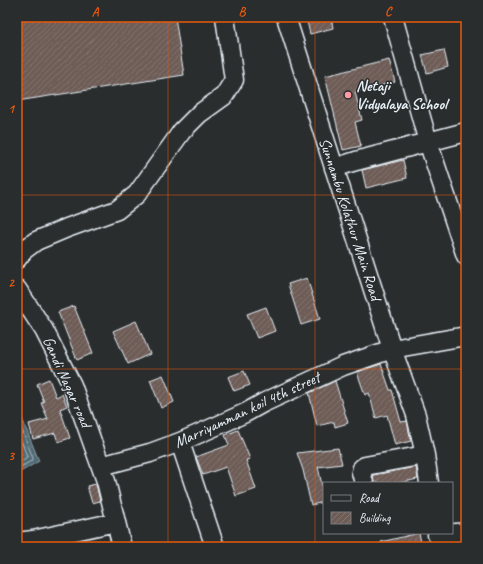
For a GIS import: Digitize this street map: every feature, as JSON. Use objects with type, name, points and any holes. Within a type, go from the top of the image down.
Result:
[{"type":"street","points":[[17,259],[24,250],[36,241],[117,210],[137,194],[182,131],[199,114],[224,96],[234,80],[225,17]]},
{"type":"street","name":"Sunnambu Kolathur Main Road","points":[[286,17],[392,349],[416,415],[425,455],[429,482]]},
{"type":"street","points":[[392,17],[428,142],[466,256]]},
{"type":"street","points":[[334,168],[466,132]]},
{"type":"street","name":"Gandi Nagar road","points":[[17,289],[44,330],[72,385],[104,473],[122,547]]},
{"type":"street","points":[[392,349],[466,336]]},
{"type":"street","name":"Marriyamman koil 4th street","points":[[104,473],[227,422],[263,403],[343,366],[392,349]]},
{"type":"street","points":[[180,442],[215,546]]},
{"type":"street","points":[[364,482],[361,472],[362,468],[365,466],[425,455]]},
{"type":"street","points":[[17,542],[33,540],[116,522]]},
{"type":"street","points":[[436,538],[466,532]]},
{"type":"water","points":[[17,406],[39,461],[17,474]]},
{"type":"building","points":[[43,17],[175,17],[184,75],[17,101],[17,21]]},
{"type":"building","points":[[306,17],[331,17],[333,28],[310,34]]},
{"type":"building","points":[[444,50],[448,67],[427,73],[422,55]]},
{"type":"building","points":[[389,60],[395,82],[355,92],[362,120],[355,122],[361,146],[343,150],[325,76]]},
{"type":"building","points":[[403,160],[407,178],[366,188],[362,170]]},
{"type":"building","points":[[307,278],[320,319],[301,325],[288,284]]},
{"type":"building","points":[[74,306],[93,353],[77,360],[58,312]]},
{"type":"building","points":[[266,307],[275,331],[257,338],[247,314]]},
{"type":"building","points":[[136,321],[150,354],[128,364],[113,331]]},
{"type":"building","points":[[381,364],[390,390],[392,390],[401,422],[407,421],[411,441],[395,445],[387,415],[376,418],[369,393],[365,395],[357,372]]},
{"type":"building","points":[[244,371],[250,385],[234,391],[228,377]]},
{"type":"building","points":[[163,375],[174,402],[161,408],[150,380]]},
{"type":"building","points":[[49,379],[56,397],[62,394],[67,406],[60,409],[70,438],[58,442],[55,433],[33,439],[29,424],[48,419],[41,403],[44,402],[37,384]]},
{"type":"building","points":[[335,381],[348,423],[335,427],[334,422],[317,426],[309,393]]},
{"type":"building","points":[[238,430],[250,459],[246,460],[256,489],[236,496],[226,467],[203,475],[196,457],[229,445],[225,435]]},
{"type":"building","points":[[338,448],[342,464],[318,467],[323,490],[323,502],[311,505],[303,470],[297,453]]},
{"type":"building","points":[[416,467],[418,479],[404,482],[374,482],[373,475]]},
{"type":"building","points":[[96,484],[100,501],[92,503],[87,486]]},
{"type":"building","points":[[419,534],[422,547],[381,547],[381,542]]},
{"type":"place","name":"Netaji Vidyalaya School","points":[[348,95]]}]
